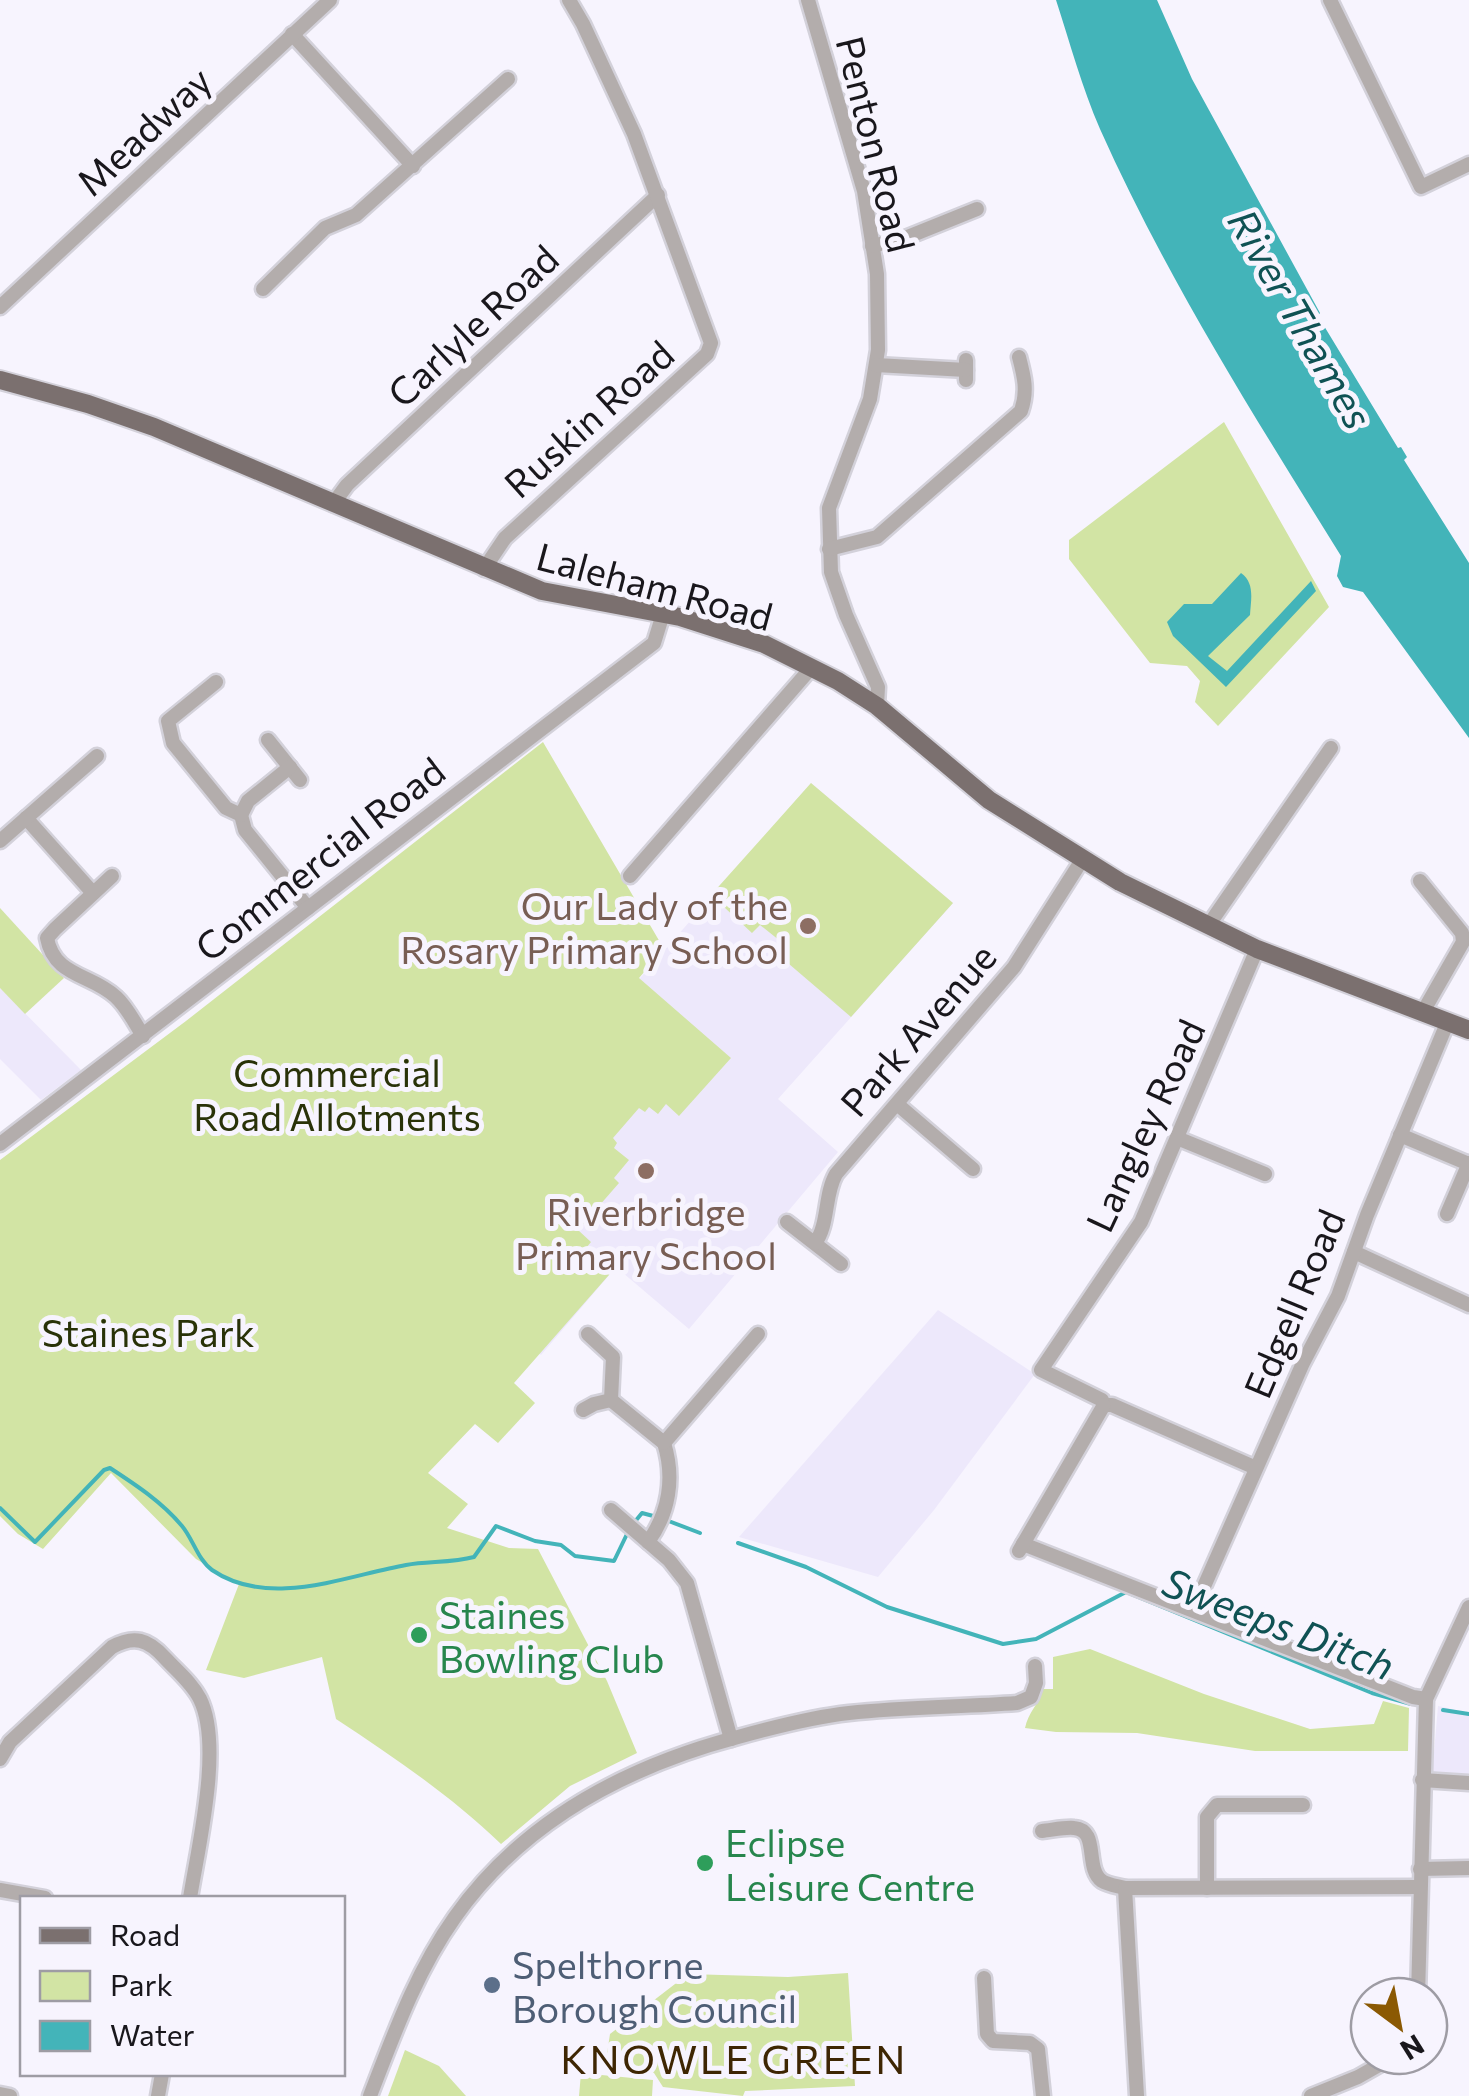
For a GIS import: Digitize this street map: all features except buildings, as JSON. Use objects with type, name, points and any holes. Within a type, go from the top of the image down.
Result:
[{"type":"main road","name":"Laleham Road","points":[[0,380],[154,427],[542,592],[728,630],[812,666],[877,706],[989,800],[1082,860],[1257,950],[1469,1030]]},
{"type":"street","name":"Meadway","points":[[0,307],[330,0]]},
{"type":"street","name":"Ruskin Road","points":[[484,569],[505,538],[707,354],[711,343],[634,134],[584,24],[568,0]]},
{"type":"street","name":"Penton Road","points":[[808,0],[864,191],[879,309],[870,399],[828,508],[831,572],[878,688],[877,706]]},
{"type":"street","points":[[1330,0],[1422,187],[1469,164]]},
{"type":"street","points":[[292,34],[413,166]]},
{"type":"street","points":[[263,289],[325,228],[348,221],[508,80]]},
{"type":"street","name":"Carlyle Road","points":[[333,504],[347,485],[658,195]]},
{"type":"street","points":[[872,246],[905,238],[977,209]]},
{"type":"street","points":[[829,549],[877,537],[1021,411],[1026,383],[1019,356]]},
{"type":"street","points":[[876,365],[966,370]]},
{"type":"street","name":"Commercial Road","points":[[0,1144],[654,643],[663,614]]},
{"type":"street","points":[[630,876],[812,666]]},
{"type":"street","points":[[189,679],[200,694]]},
{"type":"street","points":[[216,682],[168,721],[170,738],[226,808],[241,815]]},
{"type":"street","points":[[268,740],[295,773],[248,802],[241,815],[245,830],[308,908]]},
{"type":"street","points":[[1208,926],[1331,748]]},
{"type":"street","points":[[0,841],[97,756]]},
{"type":"street","points":[[26,818],[93,893]]},
{"type":"street","name":"Park Avenue","points":[[815,1243],[822,1235],[828,1189],[836,1174],[1014,967],[1082,860]]},
{"type":"street","points":[[112,876],[47,938],[57,962],[74,976],[118,998],[143,1036]]},
{"type":"street","points":[[1420,881],[1462,934],[1463,942],[1424,1010]]},
{"type":"street","name":"Langley Road","points":[[1104,1405],[1102,1400],[1042,1370],[1142,1222],[1257,950]]},
{"type":"street","name":"Edgell Road","points":[[1194,1608],[1338,1296],[1448,1021]]},
{"type":"street","points":[[897,1104],[973,1170]]},
{"type":"street","points":[[1400,1136],[1469,1163],[1447,1214]]},
{"type":"street","points":[[1177,1138],[1265,1174]]},
{"type":"street","points":[[787,1222],[840,1264]]},
{"type":"street","points":[[1354,1252],[1469,1305]]},
{"type":"street","points":[[588,1334],[613,1357],[611,1400]]},
{"type":"street","points":[[664,1443],[758,1334]]},
{"type":"street","points":[[584,1410],[611,1400]]},
{"type":"street","points":[[611,1400],[664,1443],[669,1477],[666,1510],[648,1542]]},
{"type":"street","points":[[1256,1468],[1112,1405],[1104,1405],[1021,1548],[1194,1608],[1369,1680],[1426,1699]]},
{"type":"street","points":[[615,1513],[680,1572],[687,1583],[731,1738]]},
{"type":"street","points":[[1418,1976],[1426,1699],[1469,1608]]},
{"type":"street","points":[[0,1759],[10,1742],[112,1647],[126,1639],[141,1638],[158,1650],[200,1700],[206,1716],[208,1778],[190,1896]]},
{"type":"street","points":[[370,2096],[424,1966],[476,1890],[513,1852],[568,1808],[638,1770],[731,1738],[847,1713],[1017,1703],[1031,1697],[1036,1666]]},
{"type":"street","points":[[1422,1780],[1469,1782]]},
{"type":"street","points":[[1207,1888],[1207,1817],[1217,1805],[1303,1805]]},
{"type":"street","points":[[1042,1832],[1083,1830],[1090,1841],[1093,1870],[1098,1878],[1125,1888],[1420,1887]]},
{"type":"street","points":[[1420,1869],[1469,1868]]},
{"type":"street","points":[[1125,1888],[1137,2096]]},
{"type":"street","points":[[0,1890],[34,1896]]},
{"type":"street","points":[[984,1978],[986,2034],[992,2042],[1030,2043],[1038,2050],[1044,2096]]},
{"type":"street","points":[[1310,2096],[1361,2076]]},
{"type":"street","points":[[0,2094],[10,2096]]},
{"type":"shaded area","name":"Riverbridge Primary School","points":[[811,783],[953,903],[778,1099],[838,1152],[689,1329],[616,1267],[541,1355],[407,1244]]},
{"type":"shaded area","points":[[0,988],[81,1070],[41,1100],[0,1059]]},
{"type":"shaded area","points":[[938,1310],[1035,1374],[934,1510],[878,1577],[739,1537]]},
{"type":"shaded area","points":[[1438,1706],[1469,1713],[1469,1788],[1431,1788]]},
{"type":"green space","points":[[1224,422],[1329,607],[1218,726],[1195,702],[1200,681],[1187,666],[1150,663],[1069,559],[1069,540]]},
{"type":"green space","points":[[543,742],[664,949],[639,978],[731,1058],[679,1116],[666,1104],[658,1114],[649,1107],[645,1112],[639,1108],[613,1138],[617,1143],[614,1148],[629,1160],[614,1178],[619,1183],[578,1230],[591,1242],[578,1258],[594,1272],[607,1259],[616,1267],[514,1383],[535,1403],[498,1443],[475,1424],[428,1473],[468,1504],[447,1528],[509,1548],[538,1549],[607,1681],[637,1753],[570,1786],[501,1844],[442,1793],[336,1719],[322,1657],[244,1678],[206,1670],[239,1584],[196,1559],[111,1473],[43,1549],[18,1534],[0,1516],[0,1160],[186,1021]]},
{"type":"green space","points":[[811,783],[953,903],[851,1017],[782,958],[789,948],[760,925],[752,933],[711,895]]},
{"type":"green space","points":[[0,908],[64,978],[25,1014],[0,988]]},
{"type":"green space","points":[[1090,1649],[1204,1694],[1310,1729],[1374,1724],[1383,1701],[1409,1708],[1408,1751],[1255,1751],[1137,1733],[1025,1728],[1042,1689],[1053,1689],[1053,1657]]},
{"type":"green space","points":[[848,1973],[855,2086],[745,2091],[743,2096],[663,2087],[654,2073],[605,2067],[610,2034],[688,1974],[788,1977]]},
{"type":"green space","points":[[405,2050],[439,2066],[466,2096],[388,2096]]},
{"type":"green space","points":[[581,2073],[653,2080],[652,2096],[579,2096]]},
{"type":"water","name":"River Thames","points":[[1056,0],[1157,0],[1192,79],[1320,313],[1318,316],[1469,563],[1469,738],[1363,592],[1343,587],[1337,576],[1341,556],[1214,347],[1126,185],[1088,98]]},
{"type":"water","points":[[1241,573],[1250,586],[1250,615],[1208,656],[1227,671],[1311,581],[1316,591],[1226,687],[1173,636],[1167,622],[1184,604],[1212,604]]},
{"type":"waterway","name":"Sweeps Ditch","points":[[0,1508],[35,1542],[110,1468],[174,1517],[212,1570],[234,1581],[282,1588],[474,1557],[496,1526],[535,1541],[561,1545],[575,1556],[614,1561],[628,1532]]},
{"type":"waterway","name":"Sweeps Ditch","points":[[633,1524],[642,1513],[657,1517]]},
{"type":"waterway","name":"Sweeps Ditch","points":[[666,1520],[700,1533]]},
{"type":"waterway","name":"Sweeps Ditch","points":[[738,1543],[806,1567],[887,1607],[1003,1644],[1036,1639],[1126,1592],[1372,1693],[1411,1704]]},
{"type":"waterway","name":"Sweeps Ditch","points":[[1443,1710],[1469,1714]]},
{"type":"place","name":"Our Lady of the Rosary Primary School","points":[[808,926]]},
{"type":"place","name":"Riverbridge Primary School","points":[[646,1171]]},
{"type":"place","name":"Staines Bowling Club","points":[[419,1635]]},
{"type":"place","name":"Eclipse Leisure Centre","points":[[705,1863]]},
{"type":"place","name":"Spelthorne Borough Council","points":[[492,1985]]},
{"type":"district","name":"KNOWLE GREEN","points":[[734,2057]]},
{"type":"park label","name":"Commercial Road Allotments","points":[[337,1093]]},
{"type":"park label","name":"Staines Park","points":[[148,1331]]}]
